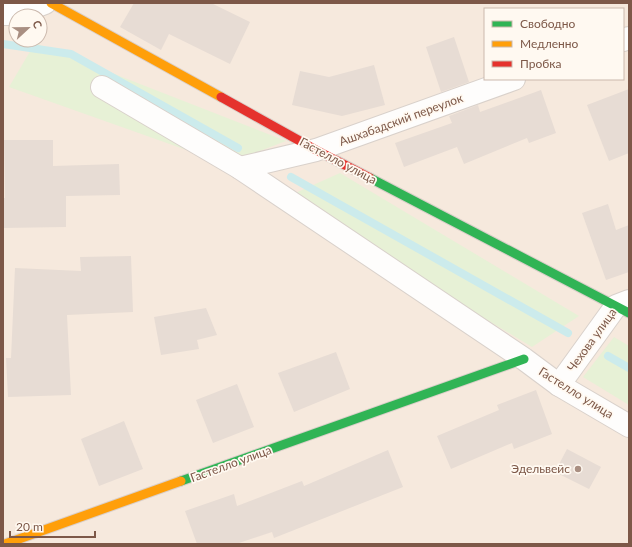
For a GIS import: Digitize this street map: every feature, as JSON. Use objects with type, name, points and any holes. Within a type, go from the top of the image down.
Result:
[{"type":"street","points":[[3,14],[16,14],[45,3]]},
{"type":"street","name":"Гастелло улица","points":[[50,3],[316,150],[625,306]]},
{"type":"street","name":"Ашхабадский переулок","points":[[240,168],[316,150],[511,80]]},
{"type":"street","name":"Гастелло улица","points":[[102,87],[240,168],[524,359],[559,385],[629,426]]},
{"type":"street","name":"Чехова улица","points":[[559,385],[625,306]]},
{"type":"street","name":"Гастелло улица","points":[[4,544],[524,359]]},
{"type":"shaded area","points":[[3,3],[629,3],[629,544],[3,544]]},
{"type":"green space","points":[[32,48],[48,48],[286,141],[226,164],[9,87]]},
{"type":"green space","points":[[340,173],[579,316],[532,347],[284,198]]},
{"type":"green space","points":[[614,337],[629,346],[629,405],[583,377]]},
{"type":"building","points":[[134,3],[211,3],[250,22],[230,64],[169,34],[161,50],[120,27]]},
{"type":"building","points":[[454,37],[469,82],[441,92],[426,47]]},
{"type":"building","points":[[374,65],[385,105],[342,116],[292,105],[300,71],[329,77]]},
{"type":"building","points":[[629,89],[629,153],[609,161],[587,105]]},
{"type":"building","points":[[541,90],[556,133],[529,143],[527,138],[464,164],[457,147],[404,167],[395,143],[452,123],[449,116],[478,105],[480,112]]},
{"type":"building","points":[[4,140],[53,140],[53,166],[119,164],[120,195],[66,196],[66,227],[3,228],[3,198],[5,198]]},
{"type":"building","points":[[608,204],[616,230],[629,225],[629,272],[606,280],[582,213]]},
{"type":"building","points":[[131,256],[133,312],[67,315],[71,395],[8,397],[6,358],[11,358],[15,268],[81,271],[80,257]]},
{"type":"building","points":[[206,308],[217,335],[197,340],[199,349],[161,355],[154,317]]},
{"type":"building","points":[[336,352],[350,389],[294,412],[278,373]]},
{"type":"building","points":[[237,384],[254,427],[213,443],[196,400]]},
{"type":"building","points":[[536,390],[552,434],[514,449],[512,443],[451,469],[437,436],[499,410],[497,405]]},
{"type":"building","points":[[124,421],[143,469],[99,486],[81,439]]},
{"type":"building","name":"Эдельвейс","points":[[567,449],[601,467],[589,489],[555,472]]},
{"type":"building","points":[[388,450],[403,487],[274,538],[272,532],[236,544],[197,544],[185,511],[234,494],[237,506],[302,481],[304,486]]},
{"type":"waterway","points":[[3,44],[71,54],[238,148]]},
{"type":"waterway","points":[[291,177],[568,333]]},
{"type":"waterway","points":[[608,356],[629,368]]},
{"type":"traffic: fast","points":[[370,178],[629,313]]},
{"type":"traffic: fast","points":[[181,481],[524,359]]},
{"type":"traffic: slow","points":[[51,3],[221,97]]},
{"type":"traffic: slow","points":[[5,544],[181,481]]},
{"type":"traffic: jam","points":[[221,97],[370,178]]},
{"type":"place","name":"Эдельвейс","points":[[578,469]]}]
